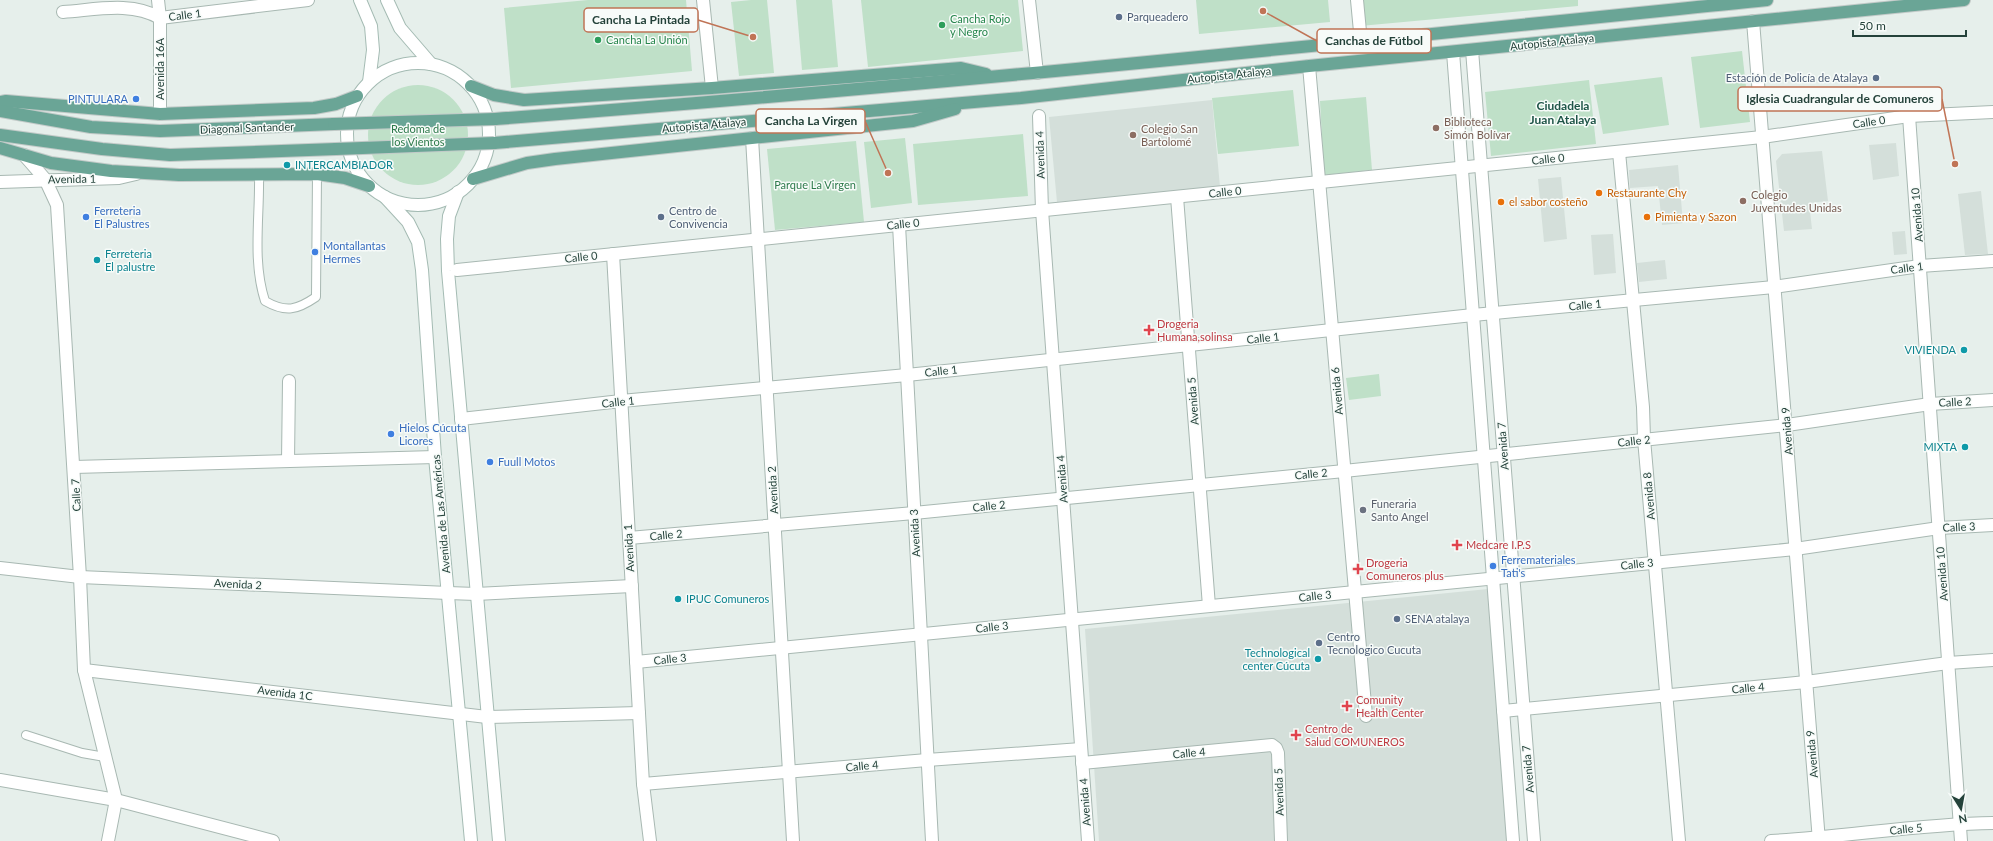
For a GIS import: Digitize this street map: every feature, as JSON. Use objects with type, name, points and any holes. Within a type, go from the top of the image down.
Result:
[{"type":"main road","name":"Autopista Atalaya","points":[[495,119],[713,103],[1361,42],[1686,5],[1767,0]]},
{"type":"main road","name":"Autopista Atalaya","points":[[0,134],[102,149],[170,155],[494,143],[986,101],[1310,66],[1964,0]]},
{"type":"main road","points":[[471,86],[494,95],[524,100],[712,88],[961,68],[995,76]]},
{"type":"main road","points":[[0,102],[6,101],[160,114],[314,108],[336,104],[357,96]]},
{"type":"main road","points":[[473,179],[527,163],[548,160],[913,121],[986,101]]},
{"type":"main road","name":"Diagonal Santander","points":[[0,111],[90,127],[160,131],[495,119]]},
{"type":"main road","points":[[0,148],[51,163],[143,173],[259,175],[317,174],[345,178],[369,186]]},
{"type":"street","name":"Avenida 16A","points":[[158,0],[160,18],[160,114]]},
{"type":"street","name":"Calle 1","points":[[63,12],[112,8],[139,9],[160,18],[308,0]]},
{"type":"street","points":[[360,0],[371,26],[373,50],[369,82]]},
{"type":"street","points":[[386,0],[400,28],[431,64]]},
{"type":"street","points":[[703,0],[712,88]]},
{"type":"street","points":[[1029,0],[1037,72]]},
{"type":"street","points":[[1357,0],[1361,42]]},
{"type":"street","name":"Avenida 9","points":[[1753,21],[1774,287],[1787,425],[1795,549],[1819,840]]},
{"type":"street","name":"Avenida 7","points":[[1472,50],[1534,841]]},
{"type":"street","name":"Avenida 7","points":[[1453,52],[1513,841]]},
{"type":"street","points":[[409,63],[431,64],[446,68],[460,76],[471,86],[483,105],[487,116],[489,132],[488,149],[482,164],[473,179],[458,192],[441,201],[422,205],[403,203],[385,197],[369,186],[351,162],[346,134],[349,114],[357,96],[369,82],[387,70],[409,63]]},
{"type":"street","name":"Avenida 6","points":[[1310,66],[1366,716]]},
{"type":"street","name":"Calle 0","points":[[457,270],[1762,137],[1910,116],[1993,112]]},
{"type":"street","name":"Avenida 4","points":[[1039,116],[1042,210],[1088,841]]},
{"type":"street","name":"Avenida 10","points":[[1910,116],[1961,841]]},
{"type":"street","name":"Avenida 2","points":[[752,138],[793,841]]},
{"type":"street","name":"Avenida 8","points":[[1619,152],[1632,301],[1642,392],[1644,439],[1679,841]]},
{"type":"street","name":"Calle 7","points":[[24,155],[45,179],[57,205],[74,467],[84,670],[116,800],[108,841]]},
{"type":"street","name":"Avenida 1","points":[[0,182],[45,179],[119,178],[143,173]]},
{"type":"street","points":[[458,192],[449,216],[447,239],[448,271],[499,841]]},
{"type":"street","name":"Avenida 5","points":[[1177,196],[1209,606]]},
{"type":"street","name":"Avenida de Las Américas","points":[[385,197],[408,222],[418,242],[423,282],[435,457],[471,841]]},
{"type":"street","name":"Avenida 3","points":[[899,225],[932,841]]},
{"type":"street","name":"Avenida 1","points":[[613,254],[620,401],[643,784],[650,841]]},
{"type":"street","name":"Calle 1","points":[[461,419],[620,401],[907,375],[1492,314],[1774,287],[1920,266],[1993,261]]},
{"type":"street","points":[[288,461],[290,381]]},
{"type":"street","name":"Calle 2","points":[[629,538],[914,513],[1344,471],[1787,425],[1930,404],[1993,400]]},
{"type":"street","points":[[74,467],[435,457]]},
{"type":"street","name":"Calle 3","points":[[636,662],[1795,549],[1939,528],[1993,525]]},
{"type":"street","name":"Avenida 2","points":[[0,568],[80,577],[448,594],[476,594],[632,586]]},
{"type":"street","name":"Calle 4","points":[[1503,711],[1806,682],[1948,663],[1993,660]]},
{"type":"street","name":"Avenida 1C","points":[[84,670],[487,717],[639,714]]},
{"type":"street","name":"Avenida 5","points":[[1272,745],[1276,748],[1278,753],[1281,841]]},
{"type":"street","name":"Calle 4","points":[[1082,763],[1272,745]]},
{"type":"street","name":"Calle 4","points":[[643,784],[927,760],[1081,749]]},
{"type":"street","points":[[0,780],[116,800],[273,841]]},
{"type":"street","name":"Calle 5","points":[[1771,841],[1819,840],[1960,823],[1993,823]]},
{"type":"lane","points":[[259,175],[258,258],[260,286],[265,302],[278,308],[291,309],[302,307],[316,297],[317,174]]},
{"type":"lane","points":[[26,735],[82,753],[106,757]]},
{"type":"shaded area","name":"Colegio San Bartolomé","points":[[1212,100],[1220,187],[1057,202],[1049,117]]},
{"type":"shaded area","points":[[1896,143],[1899,176],[1873,180],[1869,145]]},
{"type":"shaded area","points":[[1822,151],[1828,201],[1809,203],[1812,229],[1784,231],[1776,161],[1782,154]]},
{"type":"shaded area","points":[[1678,165],[1683,223],[1662,225],[1658,186],[1630,188],[1629,170]]},
{"type":"shaded area","points":[[1561,177],[1567,239],[1544,242],[1538,179]]},
{"type":"shaded area","points":[[1981,191],[1988,254],[1965,255],[1958,194]]},
{"type":"shaded area","points":[[1905,231],[1907,254],[1894,255],[1892,232]]},
{"type":"shaded area","points":[[1613,234],[1616,273],[1594,275],[1591,235]]},
{"type":"shaded area","points":[[1665,260],[1667,279],[1639,282],[1637,263]]},
{"type":"shaded area","name":"Centro de Salud COMUNEROS","points":[[1488,589],[1507,841],[1099,841],[1085,629]]},
{"type":"green space","name":"Cancha La Unión","points":[[588,0],[686,0],[692,71],[511,88],[504,8]]},
{"type":"green space","points":[[767,0],[774,73],[739,76],[731,2]]},
{"type":"green space","points":[[796,0],[832,0],[838,67],[802,70]]},
{"type":"green space","name":"Cancha Rojo y Negro","points":[[861,0],[1018,0],[1023,51],[868,67]]},
{"type":"green space","points":[[1196,0],[1328,0],[1330,22],[1199,34]]},
{"type":"green space","points":[[1358,0],[1578,0],[1578,6],[1360,26]]},
{"type":"green space","points":[[1742,51],[1750,122],[1700,128],[1691,57]]},
{"type":"green space","points":[[1662,77],[1669,125],[1603,134],[1594,85]]},
{"type":"green space","points":[[1589,80],[1596,144],[1491,156],[1485,92]]},
{"type":"green space","name":"Redoma de los Vientos","points":[[418,85],[428,86],[446,93],[460,107],[467,125],[467,145],[460,163],[446,177],[428,184],[418,185],[408,184],[390,177],[376,163],[369,145],[368,135],[369,125],[376,107],[390,93],[408,86]]},
{"type":"green space","points":[[1293,90],[1299,146],[1218,154],[1212,98]]},
{"type":"green space","points":[[1366,97],[1372,170],[1324,175],[1320,101]]},
{"type":"green space","points":[[1023,134],[1028,196],[918,205],[913,144]]},
{"type":"green space","points":[[905,138],[912,203],[871,208],[864,142]]},
{"type":"green space","name":"Parque La Virgen","points":[[856,141],[864,222],[775,230],[767,149]]},
{"type":"green space","points":[[1379,374],[1381,396],[1349,400],[1346,378]]},
{"type":"place","name":"Canchas de Fútbol","points":[[1263,11]]},
{"type":"place","name":"Parqueadero","points":[[1119,17]]},
{"type":"place","name":"Cancha Rojo y Negro","points":[[942,25]]},
{"type":"place","name":"Cancha La Pintada","points":[[753,37]]},
{"type":"place","name":"Cancha La Unión","points":[[598,40]]},
{"type":"place","name":"Estación de Policía de Atalaya","points":[[1876,78]]},
{"type":"place","name":"PINTULARA","points":[[136,99]]},
{"type":"place","name":"Biblioteca Simón Bolívar","points":[[1436,128]]},
{"type":"place","name":"Colegio San Bartolomé","points":[[1133,135]]},
{"type":"place","name":"Iglesia Cuadrangular de Comuneros","points":[[1955,164]]},
{"type":"place","name":"INTERCAMBIADOR","points":[[287,165]]},
{"type":"place","name":"Cancha La Virgen","points":[[888,173]]},
{"type":"place","name":"Restaurante Chy","points":[[1599,193]]},
{"type":"place","name":"Colegio Juventudes Unidas","points":[[1743,201]]},
{"type":"place","name":"el sabor costeño","points":[[1501,202]]},
{"type":"place","name":"Ferreteria El Palustres","points":[[86,217]]},
{"type":"place","name":"Centro de Convivencia","points":[[661,217]]},
{"type":"place","name":"Pimienta y Sazon","points":[[1647,217]]},
{"type":"place","name":"Montallantas Hermes","points":[[315,252]]},
{"type":"place","name":"Ferreteria El palustre","points":[[97,260]]},
{"type":"place","name":"Drogeria Humana,solinsa","points":[[1149,330]]},
{"type":"place","name":"VIVIENDA","points":[[1964,350]]},
{"type":"place","name":"Hielos Cúcuta Licores","points":[[391,434]]},
{"type":"place","name":"MIXTA","points":[[1965,447]]},
{"type":"place","name":"Fuull Motos","points":[[490,462]]},
{"type":"place","name":"Funeraria Santo Angel","points":[[1363,510]]},
{"type":"place","name":"Medcare I.P.S","points":[[1457,545]]},
{"type":"place","name":"Ferremateriales Tati's","points":[[1493,566]]},
{"type":"place","name":"Drogeria Comuneros plus","points":[[1358,569]]},
{"type":"place","name":"IPUC Comuneros","points":[[678,599]]},
{"type":"place","name":"SENA atalaya","points":[[1397,619]]},
{"type":"place","name":"Centro Tecnologico Cucuta","points":[[1319,643]]},
{"type":"place","name":"Technological center Cúcuta","points":[[1318,659]]},
{"type":"place","name":"Comunity Health Center","points":[[1347,706]]},
{"type":"place","name":"Centro de Salud COMUNEROS","points":[[1296,735]]},
{"type":"district","name":"Ciudadela Juan Atalaya","points":[[1563,113]]}]
